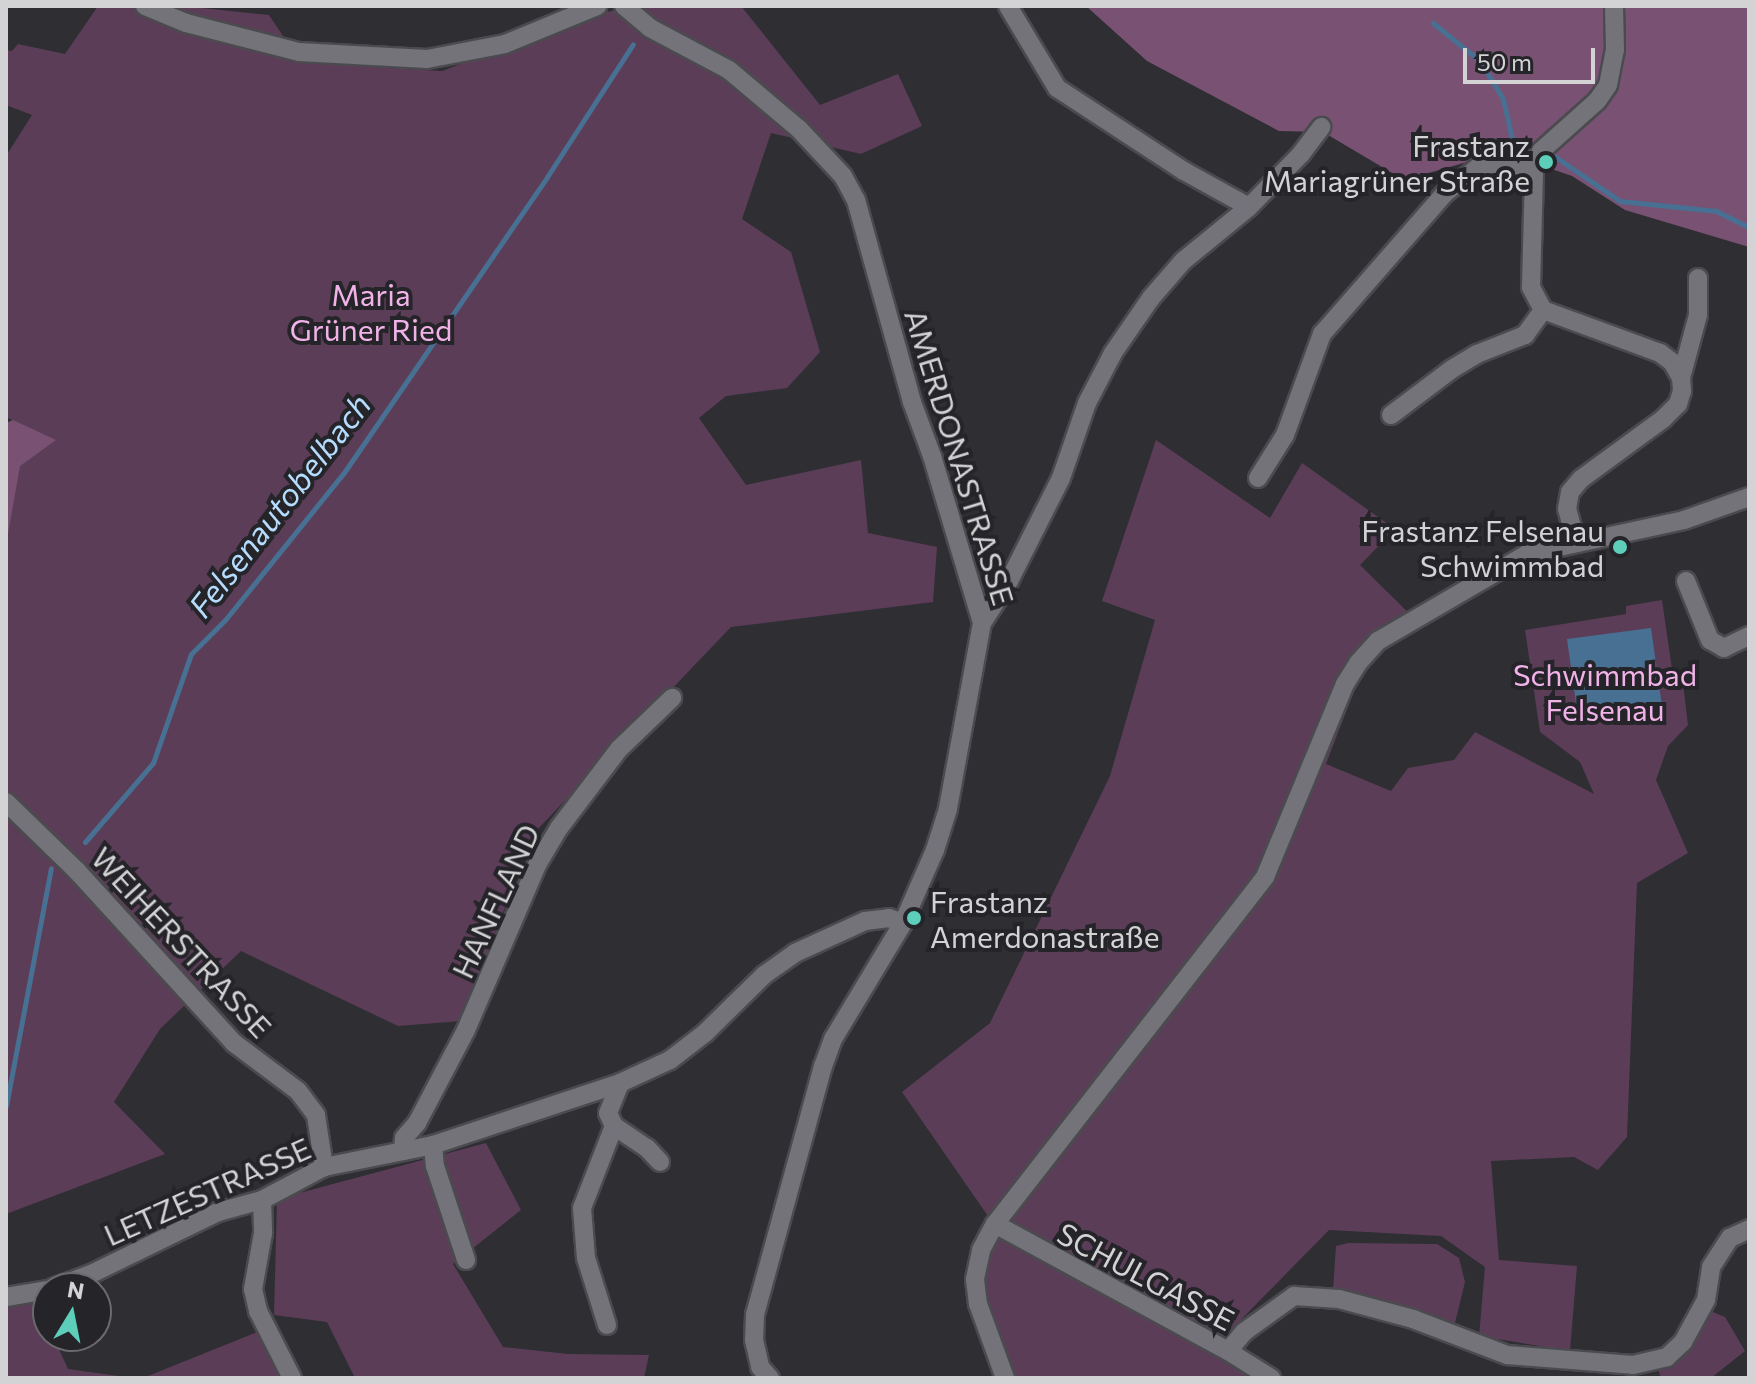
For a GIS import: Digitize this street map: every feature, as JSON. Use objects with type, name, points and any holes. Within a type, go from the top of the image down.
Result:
[{"type":"street","points":[[145,6],[186,23],[299,52],[427,59],[505,44],[597,6]]},
{"type":"street","name":"AMERDONASTRASSE","points":[[624,6],[650,28],[729,70],[799,129],[843,176],[856,200],[912,402],[932,456],[982,623],[948,809],[935,850],[903,923],[833,1039],[823,1066],[755,1314],[754,1340],[760,1367],[770,1378]]},
{"type":"street","points":[[1008,6],[1057,88],[1184,171],[1249,207]]},
{"type":"street","points":[[1614,6],[1615,50],[1608,85],[1597,101],[1541,151],[1534,170],[1531,287],[1543,310],[1660,353],[1672,362],[1681,378]]},
{"type":"street","points":[[982,623],[1007,585],[1061,478],[1087,403],[1113,353],[1151,298],[1183,261],[1249,207],[1301,154],[1321,127]]},
{"type":"street","points":[[1258,478],[1285,435],[1322,334],[1444,194],[1477,168],[1509,163],[1534,170]]},
{"type":"street","points":[[1576,542],[1567,509],[1570,492],[1581,479],[1678,404],[1681,378],[1698,315],[1698,278]]},
{"type":"street","points":[[1391,415],[1477,354],[1525,335],[1543,310]]},
{"type":"street","points":[[1005,1378],[978,1304],[975,1279],[981,1250],[995,1224],[1265,877],[1345,684],[1358,663],[1378,641],[1527,554],[1684,520],[1749,497]]},
{"type":"street","points":[[1686,581],[1710,640],[1724,648],[1749,636]]},
{"type":"street","name":"HANFLAND","points":[[403,1151],[404,1138],[417,1123],[460,1043],[537,865],[559,828],[619,749],[672,698]]},
{"type":"street","name":"WEIHERSTRASSE","points":[[6,802],[77,871],[234,1043],[298,1091],[316,1115],[324,1167]]},
{"type":"street","name":"LETZESTRASSE","points":[[95,1272],[218,1212],[262,1200],[324,1167],[433,1145],[620,1083],[670,1060],[705,1033],[764,975],[795,953],[865,921],[889,918],[903,923]]},
{"type":"street","points":[[620,1083],[608,1113],[614,1126],[647,1148],[660,1162]]},
{"type":"street","points":[[607,1325],[586,1258],[582,1208],[614,1126]]},
{"type":"street","points":[[433,1145],[435,1166],[466,1260]]},
{"type":"street","points":[[262,1200],[264,1223],[253,1289],[258,1311],[292,1378]]},
{"type":"street","name":"SCHULGASSE","points":[[995,1224],[1228,1351],[1271,1378]]},
{"type":"street","points":[[1228,1351],[1244,1332],[1294,1296],[1339,1299],[1413,1319],[1537,1369],[1633,1365],[1667,1357],[1683,1342],[1706,1300],[1711,1267],[1730,1238],[1749,1229]]},
{"type":"street","name":"LETZESTRASSE","points":[[6,1297],[32,1292]]},
{"type":"green space","name":"Maria Grüner Ried","points":[[98,6],[183,6],[269,15],[301,63],[442,71],[584,18],[631,6],[741,6],[820,105],[898,74],[922,126],[861,154],[771,133],[742,219],[791,252],[820,352],[787,388],[726,396],[699,418],[746,485],[861,460],[868,533],[937,547],[933,602],[731,627],[534,833],[461,1021],[398,1026],[241,951],[160,1029],[114,1102],[165,1154],[6,1214],[6,487],[30,429],[6,417],[6,156],[32,115],[6,105],[6,50],[12,51],[18,44],[65,54]]},
{"type":"green space","points":[[1156,440],[1270,518],[1302,463],[1395,529],[1360,565],[1421,625],[1374,658],[1360,675],[1326,764],[1391,791],[1408,768],[1454,760],[1475,732],[1594,794],[1580,762],[1540,732],[1525,630],[1626,614],[1626,606],[1662,600],[1673,676],[1682,675],[1688,725],[1668,746],[1656,780],[1688,853],[1637,883],[1627,1137],[1598,1170],[1574,1157],[1491,1161],[1499,1260],[1577,1266],[1570,1351],[1479,1336],[1485,1267],[1441,1236],[1329,1230],[1226,1335],[1215,1356],[1251,1378],[995,1378],[976,1325],[990,1219],[902,1092],[990,1023],[1110,776],[1155,620],[1102,601]]},
{"type":"green space","points":[[486,1143],[521,1210],[453,1264],[503,1347],[568,1354],[649,1355],[644,1378],[355,1378],[327,1322],[274,1315],[277,1199]]},
{"type":"green space","points":[[1348,1243],[1437,1244],[1459,1258],[1465,1282],[1455,1323],[1375,1298],[1333,1290],[1336,1246]]},
{"type":"green space","points":[[32,1304],[32,1352],[60,1352],[68,1369],[133,1378],[6,1378],[6,1307]]},
{"type":"green space","points":[[1713,1312],[1725,1317],[1745,1351],[1711,1378],[1661,1378],[1658,1369],[1690,1346],[1708,1314]]},
{"type":"green space","points":[[262,1330],[284,1378],[143,1378]]},
{"type":"shaded area","points":[[1086,6],[1749,6],[1749,247],[1625,210],[1572,176],[1502,152],[1404,180],[1323,132],[1279,131],[1147,61]]},
{"type":"shaded area","points":[[13,420],[56,440],[20,466],[6,545],[6,423]]},
{"type":"water","name":"Schwimmbad Felsenau","points":[[1651,628],[1662,706],[1578,717],[1567,639]]},
{"type":"waterway","name":"Felsenautobelbach","points":[[1433,23],[1480,61],[1503,99],[1512,139],[1524,148]]},
{"type":"waterway","name":"Felsenautobelbach","points":[[85,842],[153,763],[191,654],[225,620],[343,474],[547,177],[633,44]]},
{"type":"waterway","name":"Felsenautobelbach","points":[[1554,156],[1620,201],[1716,211],[1749,227]]},
{"type":"waterway","name":"Felsenautobelbach","points":[[6,1106],[51,868]]},
{"type":"place","name":"Frastanz Mariagrüner Straße","points":[[1546,162]]},
{"type":"place","name":"Frastanz Felsenau Schwimmbad","points":[[1620,547]]},
{"type":"place","name":"Frastanz Amerdonastraße","points":[[914,918]]}]
